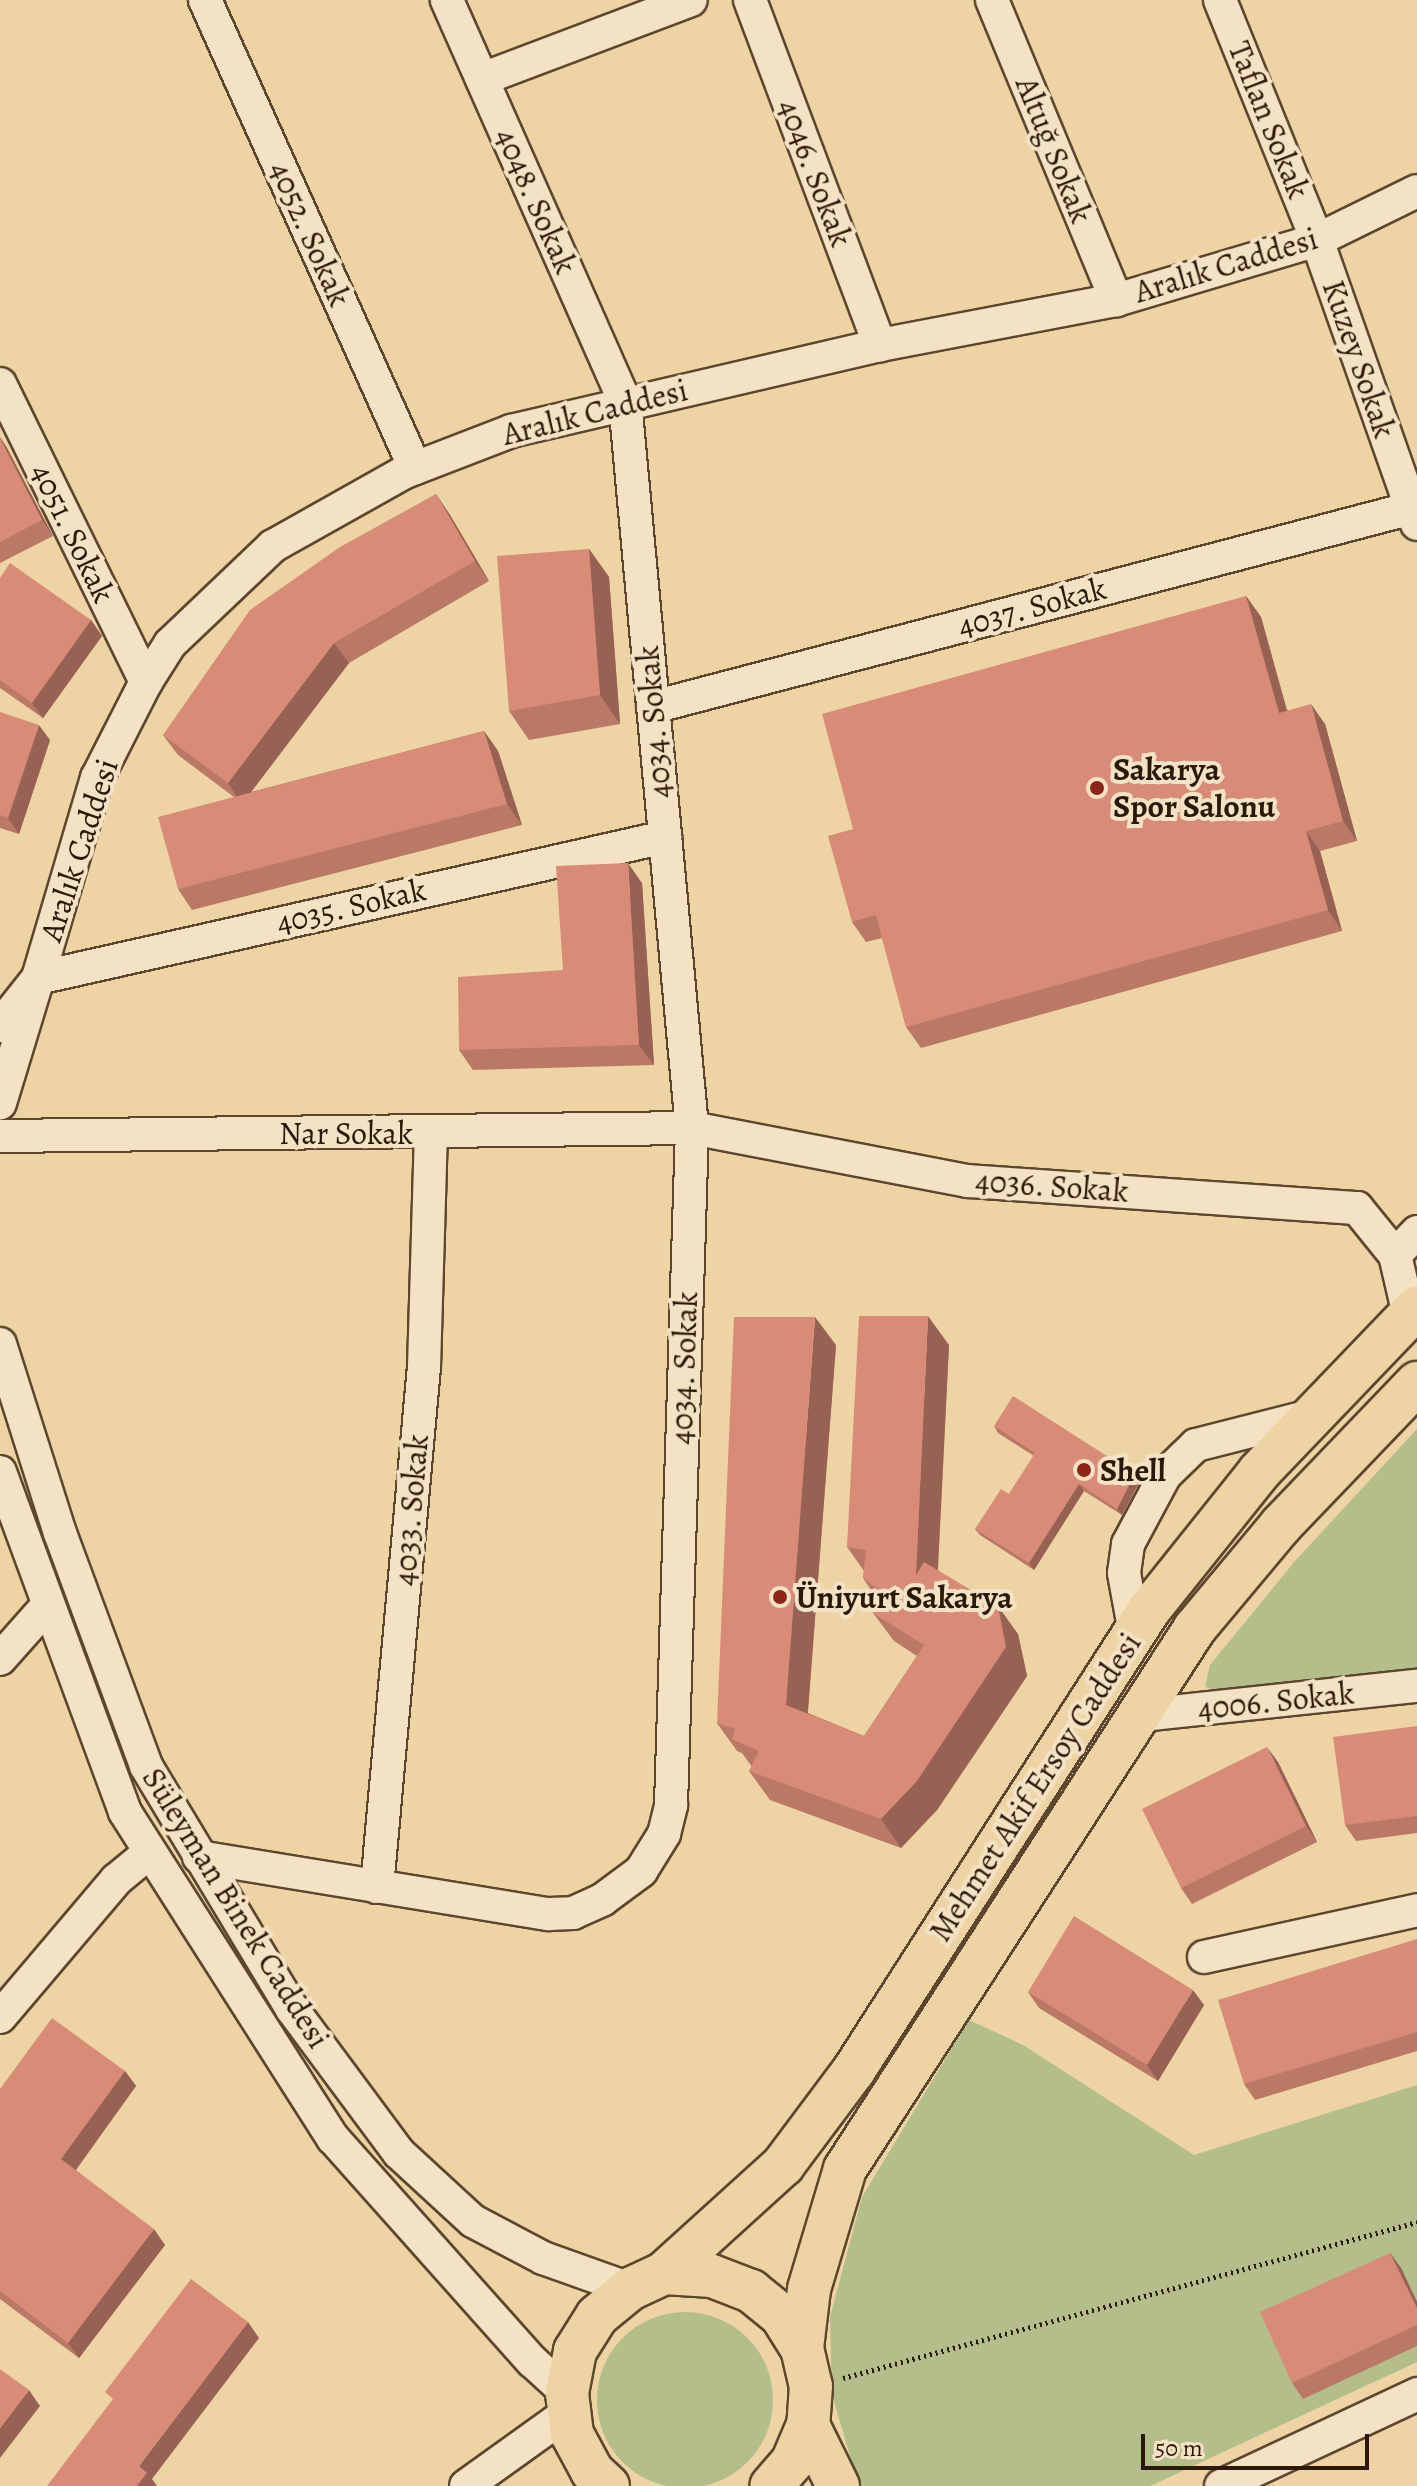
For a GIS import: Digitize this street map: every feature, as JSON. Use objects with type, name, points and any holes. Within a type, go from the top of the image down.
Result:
[{"type":"main road","name":"Mehmet Akif Ersoy Caddesi","points":[[568,2402],[575,2351],[597,2316],[647,2281],[783,2165],[854,2070],[1135,1633],[1259,1472],[1413,1311]]},
{"type":"main road","name":"Mehmet Akif Ersoy Caddesi","points":[[771,2486],[793,2461],[807,2387],[809,2289],[845,2169],[1134,1716],[1195,1628],[1281,1525],[1417,1383]]},
{"type":"main road","points":[[647,2281],[712,2276],[751,2291],[781,2315],[838,2486]]},
{"type":"main road","points":[[568,2402],[572,2434],[592,2471],[608,2486]]},
{"type":"street","name":"4052. Sokak","points":[[205,0],[415,468]]},
{"type":"street","name":"4048. Sokak","points":[[447,0],[625,402]]},
{"type":"street","points":[[482,79],[691,0]]},
{"type":"street","name":"4046. Sokak","points":[[750,0],[880,345]]},
{"type":"street","name":"Altuğ Sokak","points":[[992,0],[1116,300]]},
{"type":"street","name":"Taflan Sokak","points":[[1220,0],[1317,240]]},
{"type":"street","name":"Aralık Caddesi","points":[[0,1103],[97,778],[146,682],[170,644],[273,546],[415,468],[511,431],[880,345],[1116,300],[1317,240],[1417,191]]},
{"type":"street","name":"Kuzey Sokak","points":[[1317,240],[1412,500]]},
{"type":"street","name":"4051. Sokak","points":[[0,384],[146,682]]},
{"type":"street","name":"4034. Sokak","points":[[199,1857],[548,1914],[573,1913],[602,1900],[641,1871],[664,1834],[671,1805],[692,1128],[625,402]]},
{"type":"street","name":"4037. Sokak","points":[[653,707],[1412,500]]},
{"type":"street","name":"4035. Sokak","points":[[38,978],[665,837]]},
{"type":"street","points":[[0,1026],[38,978]]},
{"type":"street","name":"Nar Sokak","points":[[0,1136],[692,1128]]},
{"type":"street","name":"4036. Sokak","points":[[692,1128],[968,1181],[1357,1208],[1406,1244]]},
{"type":"street","name":"4033. Sokak","points":[[377,1887],[424,1367],[431,1132]]},
{"type":"street","points":[[1406,1244],[1413,1311]]},
{"type":"street","name":"Süleyman Binek Caddesi","points":[[0,1344],[60,1533],[146,1766],[292,2009],[399,2153],[473,2221],[543,2258],[647,2281]]},
{"type":"street","points":[[1135,1633],[1124,1573],[1128,1544],[1165,1475],[1196,1445],[1314,1415]]},
{"type":"street","name":"Süleyman Binek Caddesi","points":[[0,1472],[125,1812],[333,2138],[568,2402]]},
{"type":"street","points":[[0,1659],[47,1606]]},
{"type":"street","name":"4006. Sokak","points":[[1134,1716],[1417,1686]]},
{"type":"street","points":[[0,2017],[116,1880],[150,1852]]},
{"type":"street","points":[[1204,1957],[1417,1910]]},
{"type":"street","points":[[1221,2486],[1417,2394]]},
{"type":"street","points":[[466,2486],[568,2402]]},
{"type":"path","points":[[807,2387],[1417,2222]]},
{"type":"green space","points":[[1417,1429],[1417,1673],[1234,1695],[1205,1687],[1210,1665],[1295,1561]]},
{"type":"green space","points":[[969,2020],[1023,2045],[1194,2155],[1417,2085],[1417,2362],[1150,2486],[859,2486],[832,2395],[830,2317],[862,2197]]},
{"type":"green space","points":[[685,2312],[719,2319],[747,2338],[766,2366],[773,2400],[766,2434],[747,2462],[719,2481],[685,2488],[651,2481],[623,2462],[604,2434],[597,2400],[604,2366],[623,2338],[651,2319]]},
{"type":"building","points":[[0,439],[42,520],[0,542]]},
{"type":"building","points":[[436,494],[475,561],[334,643],[228,783],[163,735],[250,610],[340,547]]},
{"type":"building","points":[[589,549],[600,695],[509,711],[497,556]]},
{"type":"building","points":[[10,563],[91,620],[32,703],[0,680],[0,578]]},
{"type":"building","name":"Sakarya Spor Salonu","points":[[1246,596],[1279,713],[1311,704],[1343,821],[1306,831],[1328,910],[906,1027],[876,915],[852,922],[828,836],[853,829],[822,714]]},
{"type":"building","points":[[0,712],[39,725],[8,818],[0,815]]},
{"type":"building","points":[[484,731],[507,804],[178,889],[158,817]]},
{"type":"building","points":[[628,863],[639,1045],[459,1050],[458,977],[563,970],[556,866]]},
{"type":"building","name":"Üniyurt Sakarya","points":[[859,1316],[928,1316],[916,1575],[924,1562],[998,1606],[1006,1647],[917,1781],[881,1819],[749,1771],[759,1751],[732,1739],[735,1729],[717,1723],[734,1317],[815,1317],[786,1705],[864,1736],[924,1645],[873,1613],[884,1594],[863,1578],[866,1550],[847,1547]]},
{"type":"building","points":[[1013,1396],[1135,1474],[1117,1509],[1079,1484],[1029,1563],[975,1529],[1001,1489],[1009,1494],[1035,1453],[994,1426]]},
{"type":"building","points":[[1417,1726],[1417,1816],[1345,1825],[1333,1737]]},
{"type":"building","points":[[1267,1747],[1306,1826],[1181,1888],[1142,1809]]},
{"type":"building","points":[[1074,1916],[1193,1990],[1147,2065],[1028,1992]]},
{"type":"building","points":[[1417,1939],[1417,2032],[1244,2084],[1218,2000]]},
{"type":"building","points":[[52,2018],[125,2071],[61,2159],[154,2229],[68,2343],[0,2291],[0,2089]]},
{"type":"building","points":[[1390,2253],[1417,2308],[1417,2325],[1292,2383],[1260,2312]]},
{"type":"building","points":[[191,2279],[248,2322],[139,2466],[147,2473],[137,2486],[47,2486],[113,2399],[105,2392]]},
{"type":"building","points":[[0,2369],[29,2390],[0,2428]]},
{"type":"place","name":"Sakarya Spor Salonu","points":[[1097,788]]},
{"type":"place","name":"Shell","points":[[1084,1470]]},
{"type":"place","name":"Üniyurt Sakarya","points":[[780,1597]]}]
